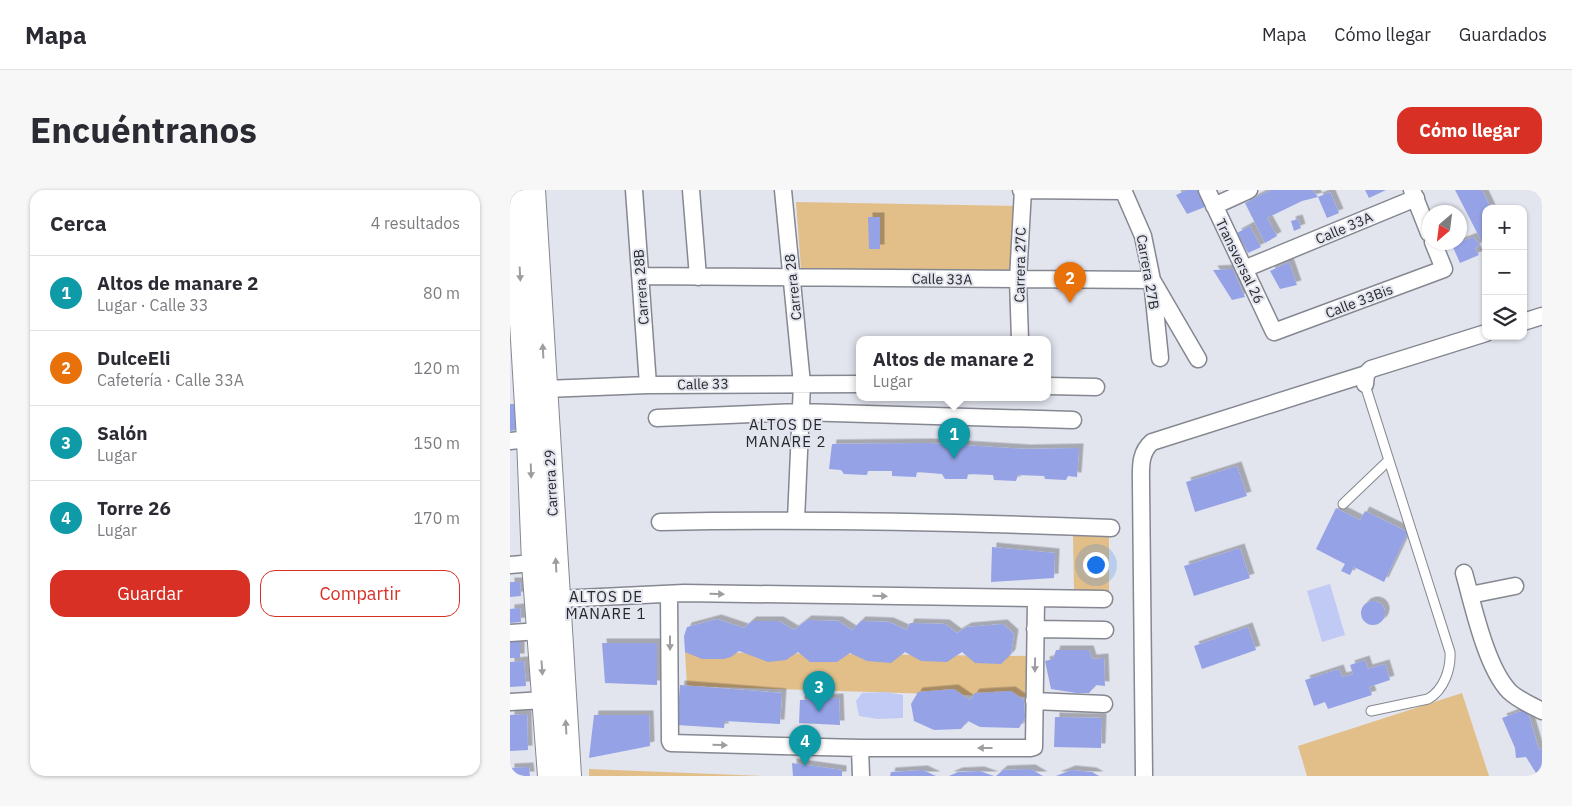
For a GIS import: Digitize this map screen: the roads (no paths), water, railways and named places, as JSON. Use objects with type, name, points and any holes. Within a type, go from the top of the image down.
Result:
[{"type":"main road","name":"Carrera 29","points":[[514,190],[516,312],[529,439],[534,563],[550,776]]},
{"type":"main road","name":"Carrera 29","points":[[533,190],[545,389],[529,439],[558,599],[569,776]]},
{"type":"street","name":"Carrera 28B","points":[[634,190],[648,385]]},
{"type":"street","points":[[691,190],[698,277]]},
{"type":"street","name":"Carrera 28","points":[[783,190],[802,384],[796,520]]},
{"type":"street","points":[[1022,190],[1123,191]]},
{"type":"street","name":"Carrera 27C","points":[[1020,336],[1018,279],[1022,190]]},
{"type":"street","name":"Transversal 26","points":[[1207,190],[1274,332]]},
{"type":"street","points":[[1214,206],[1249,190]]},
{"type":"street","name":"Carrera 27B","points":[[1123,191],[1143,236],[1152,280],[1160,358]]},
{"type":"street","name":"Calle 33A","points":[[1244,270],[1414,194]]},
{"type":"street","points":[[1414,194],[1422,214]]},
{"type":"street","name":"Calle 33Bis","points":[[1274,332],[1444,269],[1437,250]]},
{"type":"street","name":"Calle 33A","points":[[640,276],[1152,280]]},
{"type":"street","points":[[1152,280],[1198,359]]},
{"type":"street","points":[[1527,321],[1542,316]]},
{"type":"street","points":[[1144,776],[1141,477],[1142,462],[1146,449],[1152,442],[1365,380],[1371,369],[1482,335]]},
{"type":"street","name":"Calle 33","points":[[545,389],[648,385],[856,384]]},
{"type":"street","points":[[1051,386],[1096,387]]},
{"type":"street","points":[[658,418],[800,412],[1073,420]]},
{"type":"street","points":[[660,522],[796,520],[1026,524],[1112,528]]},
{"type":"street","points":[[510,565],[534,563]]},
{"type":"street","points":[[1464,573],[1484,641],[1502,683],[1518,698],[1542,711]]},
{"type":"street","points":[[1470,595],[1515,586]]},
{"type":"street","points":[[558,599],[669,594],[1104,599]]},
{"type":"street","points":[[669,594],[671,744],[860,748],[1032,748],[1035,744],[1036,599]]},
{"type":"street","points":[[1035,629],[1105,630]]},
{"type":"street","points":[[510,633],[540,631]]},
{"type":"street","points":[[510,702],[544,700]]},
{"type":"street","points":[[1034,701],[1104,704]]},
{"type":"street","points":[[860,748],[860,776]]},
{"type":"lane","points":[[1365,380],[1450,652],[1448,672],[1435,695],[1371,711]]},
{"type":"lane","points":[[1343,504],[1389,460]]},
{"type":"water","points":[[1330,584],[1345,635],[1322,642],[1307,591]]},
{"type":"water","points":[[886,692],[903,695],[903,718],[878,719],[859,716],[856,701],[862,693]]},
{"type":"place","name":"DulceEli","points":[[1070,303]]},
{"type":"place","name":"Altos de manare 2","points":[[954,459]]},
{"type":"place","name":"Salón","points":[[819,712]]},
{"type":"place","name":"Torre 26","points":[[805,766]]},
{"type":"district","name":"ALTOS DE MANARE 2","points":[[786,432]]},
{"type":"district","name":"ALTOS DE MANARE 1","points":[[606,604]]}]
